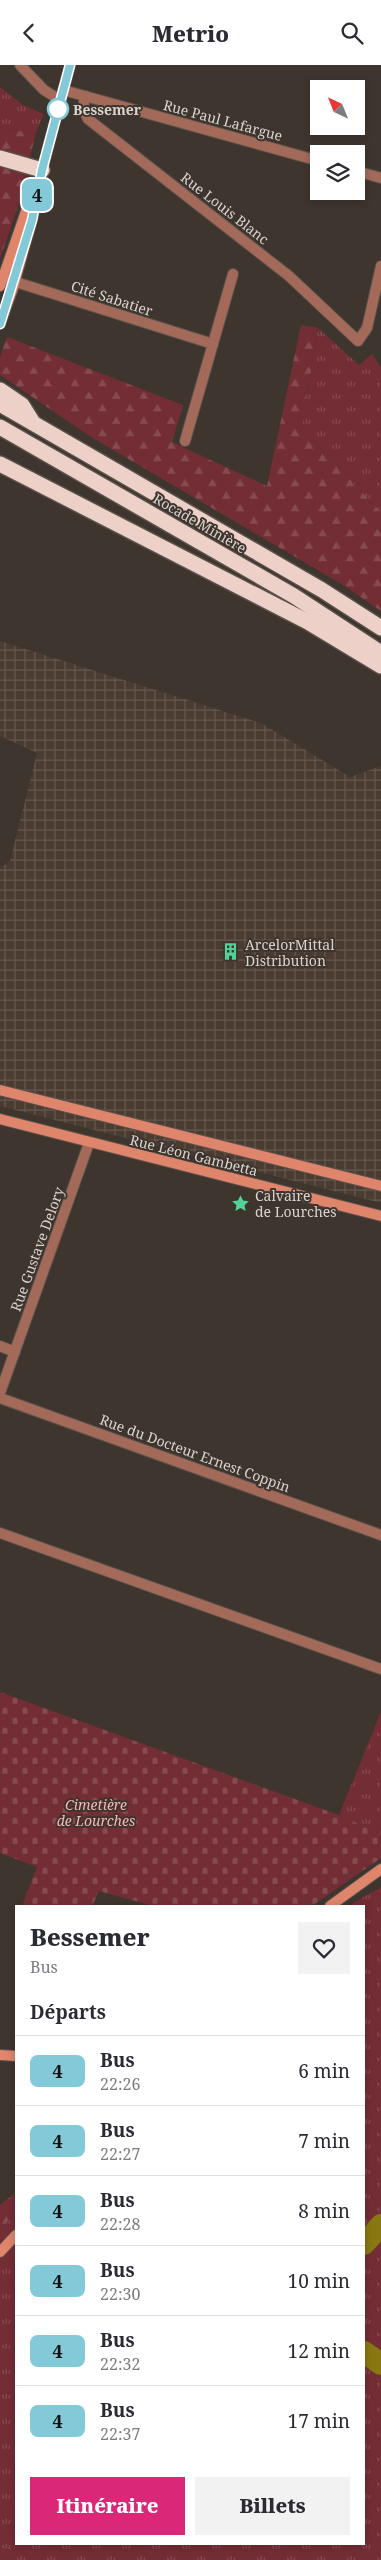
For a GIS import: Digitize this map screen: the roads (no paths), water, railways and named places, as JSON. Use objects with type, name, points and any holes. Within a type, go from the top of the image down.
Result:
[{"type":"highway","points":[[0,158],[42,170]]},
{"type":"highway","points":[[0,390],[22,405],[34,424]]},
{"type":"highway","name":"Rocade Minière","points":[[0,404],[330,595],[381,628]]},
{"type":"highway","name":"Rocade Minière","points":[[0,427],[294,596],[381,653]]},
{"type":"highway","points":[[0,464],[315,625],[381,666]]},
{"type":"street","points":[[20,65],[44,89],[62,95]]},
{"type":"street","points":[[0,324],[15,281],[33,215],[42,170],[70,65]]},
{"type":"street","name":"Rue Paul Lafargue","points":[[62,95],[85,96],[310,158]]},
{"type":"street","name":"Rue Louis Blanc","points":[[85,96],[83,109],[88,119],[284,272],[358,341],[367,328],[381,266]]},
{"type":"street","points":[[1,282],[42,170]]},
{"type":"street","points":[[365,174],[381,178]]},
{"type":"street","points":[[186,441],[233,274]]},
{"type":"street","name":"Cité Sabatier","points":[[1,282],[15,281],[213,344]]},
{"type":"street","points":[[0,1091],[381,1186]]},
{"type":"street","name":"Rue Léon Gambetta","points":[[0,1119],[381,1216]]},
{"type":"street","name":"Rue Gustave Delory","points":[[0,1393],[89,1143]]},
{"type":"street","points":[[0,1346],[15,1351]]},
{"type":"street","name":"Rue du Docteur Ernest Coppin","points":[[0,1398],[381,1535]]},
{"type":"street","points":[[0,1533],[381,1669]]},
{"type":"street","points":[[331,1905],[381,1869]]},
{"type":"street","points":[[0,2055],[15,2056]]},
{"type":"street","points":[[0,2252],[15,2236]]},
{"type":"waterway","points":[[365,2243],[381,2225]]},
{"type":"waterway","points":[[365,2353],[381,2364]]},
{"type":"place","name":"Bessemer","points":[[58,109]]},
{"type":"place","name":"ArcelorMittal Distribution","points":[[231,952]]},
{"type":"place","name":"Calvaire de Lourches","points":[[241,1203]]},
{"type":"park label","name":"Cimetière de Lourches","points":[[96,1812]]}]
